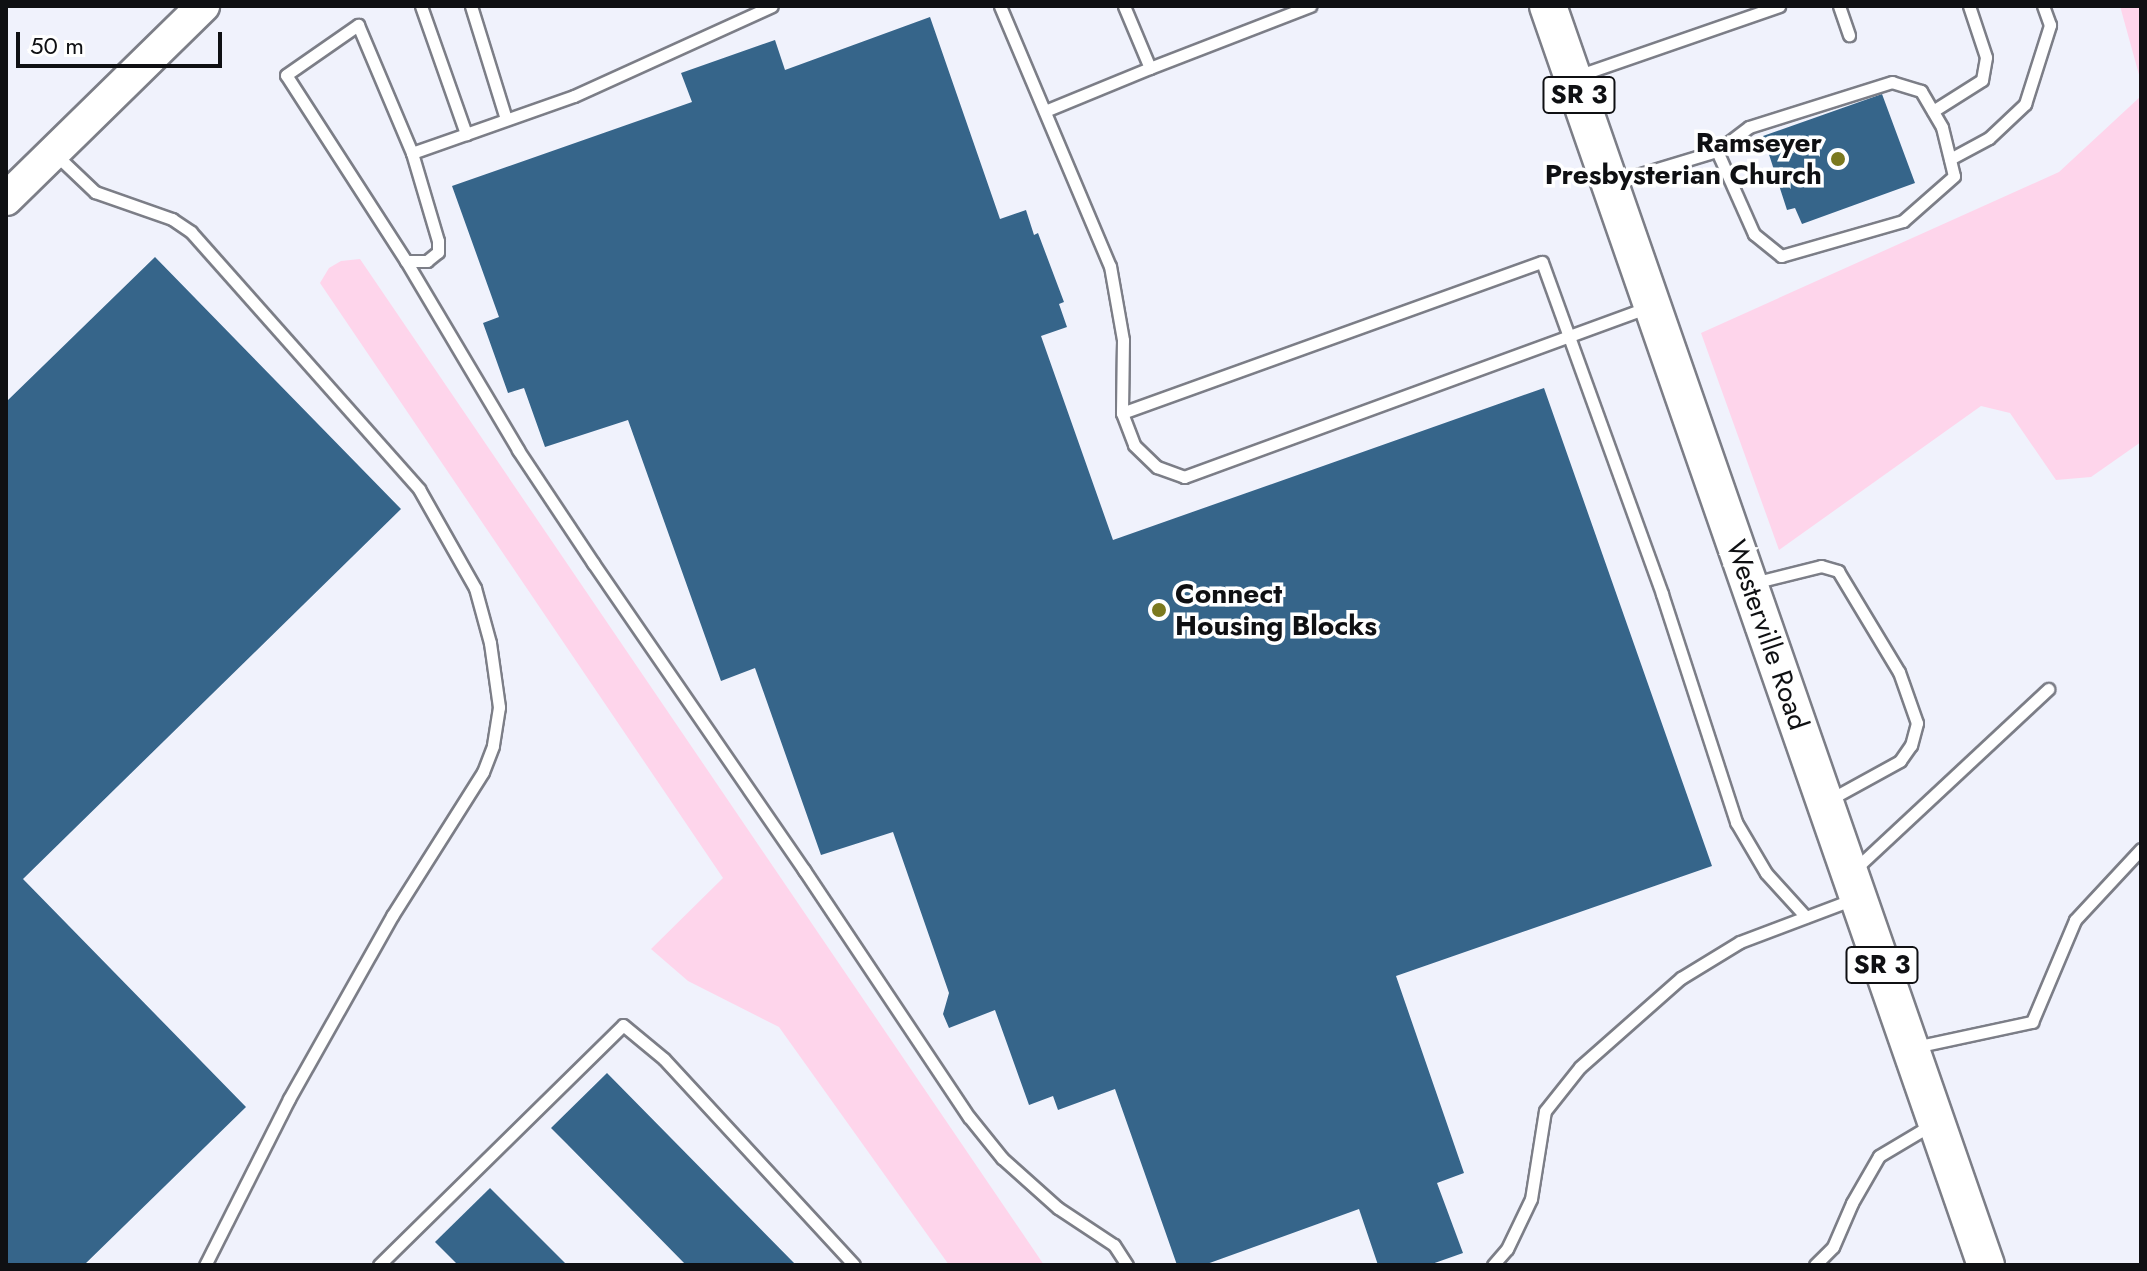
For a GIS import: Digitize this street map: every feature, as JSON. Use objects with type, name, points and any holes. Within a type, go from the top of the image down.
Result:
[{"type":"main road","points":[[6,199],[203,6]]},
{"type":"main road","name":"Westerville Road","points":[[1548,6],[1986,1265]]},
{"type":"lane","points":[[421,6],[466,134]]},
{"type":"lane","points":[[471,6],[506,119]]},
{"type":"lane","points":[[412,153],[574,96],[772,6]]},
{"type":"lane","points":[[1000,6],[1110,266],[1123,340],[1122,413],[1134,445],[1157,467],[1184,477],[1652,306]]},
{"type":"lane","points":[[1124,6],[1150,68]]},
{"type":"lane","points":[[1045,111],[1310,6]]},
{"type":"lane","points":[[1573,78],[1779,6]]},
{"type":"lane","points":[[1839,6],[1849,35]]},
{"type":"lane","points":[[1933,111],[1982,80],[1986,57],[1969,6]]},
{"type":"lane","points":[[1950,159],[1989,138],[2025,104],[2050,25],[2043,6]]},
{"type":"lane","points":[[406,261],[427,261],[438,252],[412,153],[358,25],[286,75],[406,261],[518,450],[969,1117],[1002,1158],[1058,1208],[1114,1245],[1127,1265]]},
{"type":"lane","points":[[1610,184],[1717,151],[1749,127],[1892,82],[1921,91],[1942,127],[1954,176],[1903,221],[1781,256],[1754,234],[1717,151]]},
{"type":"lane","points":[[54,152],[95,192],[172,219],[191,232],[419,489],[475,588],[490,643],[499,707],[493,746],[483,772],[392,916],[205,1265]]},
{"type":"lane","points":[[1122,413],[1542,262],[1662,594],[1736,822],[1766,873],[1806,917]]},
{"type":"lane","points":[[1749,584],[1821,566],[1838,571],[1899,672],[1917,723],[1911,745],[1900,761],[1825,802]]},
{"type":"lane","points":[[1493,1265],[1507,1249],[1531,1199],[1545,1111],[1580,1067],[1681,978],[1740,942],[1806,917],[1854,885],[2048,689]]},
{"type":"lane","points":[[1910,1048],[2032,1022],[2075,920],[2141,849]]},
{"type":"lane","points":[[379,1265],[623,1025],[664,1059],[854,1265]]},
{"type":"lane","points":[[1815,1265],[1833,1247],[1852,1203],[1879,1156],[1937,1122]]},
{"type":"shaded area","points":[[2120,6],[2141,6],[2141,82]]},
{"type":"shaded area","points":[[2141,96],[2141,442],[2091,477],[2056,480],[2010,413],[1981,406],[1779,550],[1701,333],[2059,172]]},
{"type":"shaded area","points":[[360,259],[1044,1265],[949,1265],[779,1027],[688,981],[651,949],[723,878],[320,283],[329,268],[341,261]]},
{"type":"building","name":"Connect Housing Blocks","points":[[930,17],[1000,219],[1026,210],[1064,302],[1059,304],[1067,327],[1041,336],[1113,540],[1544,388],[1712,866],[1396,976],[1464,1173],[1437,1183],[1463,1253],[1429,1265],[1378,1265],[1359,1209],[1204,1265],[1177,1265],[1115,1089],[1058,1110],[1053,1096],[1029,1105],[995,1010],[949,1028],[943,1014],[949,993],[893,832],[821,855],[755,668],[721,681],[628,420],[545,447],[524,388],[508,393],[483,323],[499,317],[452,186],[692,102],[681,73],[775,40],[785,70]]},
{"type":"building","name":"Ramseyer Presbysterian Church","points":[[1882,94],[1915,183],[1802,224],[1795,208],[1787,210],[1763,136]]},
{"type":"building","points":[[155,257],[401,509],[23,879],[246,1107],[84,1265],[6,1265],[6,402]]},
{"type":"building","points":[[607,1073],[796,1265],[686,1265],[551,1128]]},
{"type":"building","points":[[490,1188],[567,1265],[458,1265],[435,1242]]},
{"type":"place","name":"Ramseyer Presbysterian Church","points":[[1838,159]]},
{"type":"place","name":"Connect Housing Blocks","points":[[1159,610]]}]
